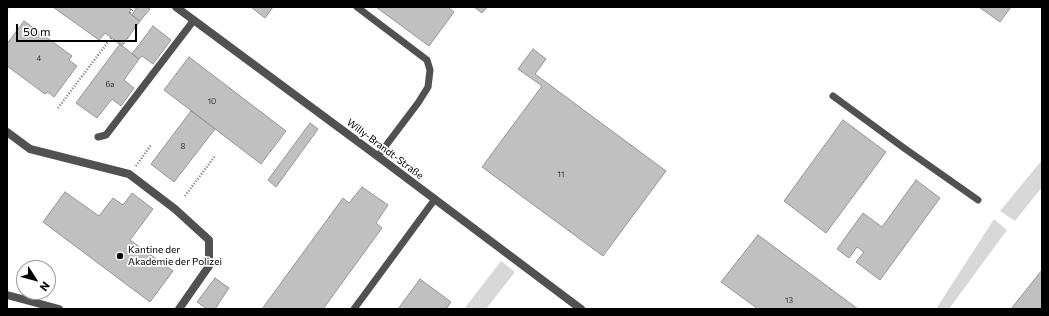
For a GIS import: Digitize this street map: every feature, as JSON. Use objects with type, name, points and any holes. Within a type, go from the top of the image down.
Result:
[{"type":"street","name":"Willy-Brandt-Straße","points":[[176,7],[436,199],[581,309]]},
{"type":"street","points":[[7,132],[30,149],[129,174],[176,209],[209,240],[209,266],[179,309]]},
{"type":"street","points":[[7,296],[59,309]]},
{"type":"lane","points":[[357,7],[427,60],[430,70],[428,87],[418,103],[378,156]]},
{"type":"lane","points":[[98,137],[106,135],[194,20]]},
{"type":"lane","points":[[833,96],[978,200]]},
{"type":"lane","points":[[354,309],[436,199]]},
{"type":"path","points":[[130,13],[134,7]]},
{"type":"path","points":[[58,108],[111,38]]},
{"type":"path","points":[[135,168],[152,145]]},
{"type":"path","points":[[185,196],[215,156]]},
{"type":"shaded area","points":[[1042,160],[1042,187],[1015,221],[1000,211]]},
{"type":"shaded area","points":[[994,219],[1007,230],[949,309],[936,309]]},
{"type":"shaded area","points":[[501,261],[515,272],[486,309],[464,309]]},
{"type":"building","points":[[53,7],[128,7],[131,9],[129,13],[140,21],[122,46],[105,33],[99,40]]},
{"type":"building","points":[[137,7],[147,7],[150,9],[140,21],[132,15]]},
{"type":"building","points":[[251,7],[273,7],[265,18]]},
{"type":"building","points":[[376,7],[448,7],[454,12],[429,46]]},
{"type":"building","points":[[474,7],[487,7],[482,13]]},
{"type":"building","points":[[979,7],[1011,7],[1000,22]]},
{"type":"building","points":[[24,21],[72,56],[69,60],[77,66],[54,97],[48,92],[45,94],[7,66],[7,44]]},
{"type":"building","points":[[153,26],[171,40],[153,64],[142,56],[139,59],[132,54]]},
{"type":"building","points":[[120,44],[139,59],[124,80],[134,88],[121,106],[112,99],[97,118],[76,103]]},
{"type":"building","points":[[533,49],[546,59],[535,74],[666,171],[603,256],[482,167],[542,86],[518,69]]},
{"type":"building","points":[[189,57],[286,131],[261,164],[164,90]]},
{"type":"building","points":[[191,111],[215,129],[174,182],[151,164]]},
{"type":"building","points":[[843,120],[886,152],[826,233],[784,201]]},
{"type":"building","points":[[310,123],[318,129],[276,187],[268,180]]},
{"type":"building","points":[[916,180],[940,198],[880,280],[856,262],[864,252],[857,247],[849,258],[837,249],[863,213],[882,227]]},
{"type":"building","points":[[362,187],[388,205],[376,223],[382,228],[323,309],[262,309],[343,198],[349,203]]},
{"type":"building","name":"Kantine der Akademie der Polizei","points":[[65,192],[99,216],[113,198],[123,205],[132,193],[153,209],[130,240],[173,271],[150,302],[43,222]]},
{"type":"building","points":[[758,235],[858,309],[758,309],[721,282]]},
{"type":"building","points":[[1042,270],[1042,309],[1011,309]]},
{"type":"building","points":[[215,278],[229,288],[215,309],[207,309],[197,302]]},
{"type":"building","points":[[420,279],[451,302],[446,309],[398,309]]},
{"type":"place","name":"Kantine der Akademie der Polizei","points":[[120,256]]}]
